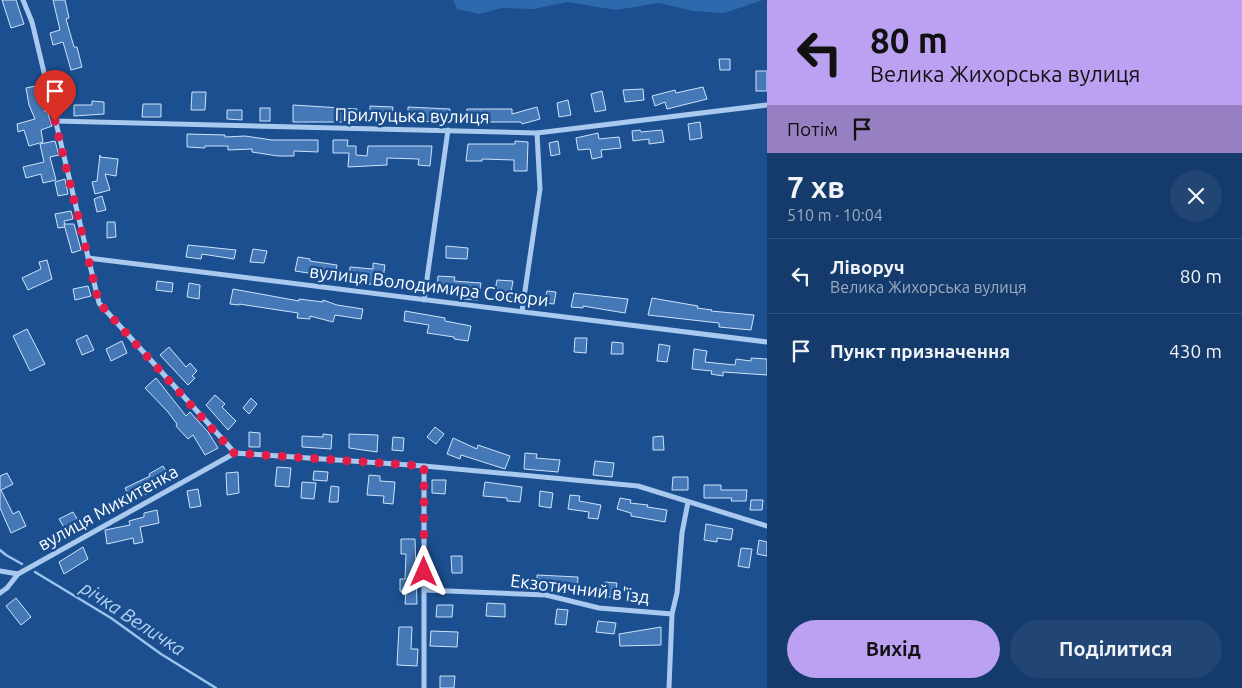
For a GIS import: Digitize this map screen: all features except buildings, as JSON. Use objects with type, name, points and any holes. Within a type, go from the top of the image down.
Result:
[{"type":"street","points":[[23,0],[32,22],[99,303],[234,453],[424,466],[638,486],[767,526]]},
{"type":"street","name":"Прилуцька вулиця","points":[[55,121],[537,133],[767,105]]},
{"type":"street","points":[[424,300],[448,130]]},
{"type":"street","points":[[522,312],[540,189],[537,133]]},
{"type":"street","name":"вулиця Володимира Сосюри","points":[[88,258],[767,342]]},
{"type":"street","name":"вулиця Микитенка","points":[[0,593],[7,588],[18,574],[234,453]]},
{"type":"street","points":[[424,466],[424,688]]},
{"type":"street","name":"Екзотичний в'їзд","points":[[668,688],[672,614],[677,593],[682,533],[688,502]]},
{"type":"street","points":[[0,571],[18,574]]},
{"type":"street","name":"Екзотичний в'їзд","points":[[424,590],[546,595],[599,608],[672,614]]},
{"type":"shaded area","points":[[453,0],[763,0],[724,13],[693,11],[659,3],[616,10],[567,2],[534,9],[502,8],[479,14],[457,9]]},
{"type":"waterway","name":"річка Величка","points":[[0,550],[22,564]]},
{"type":"waterway","name":"річка Величка","points":[[35,572],[111,618],[161,654],[216,688]]},
{"type":"route","points":[[55,121],[99,303],[234,453],[424,466],[424,572]]}]
